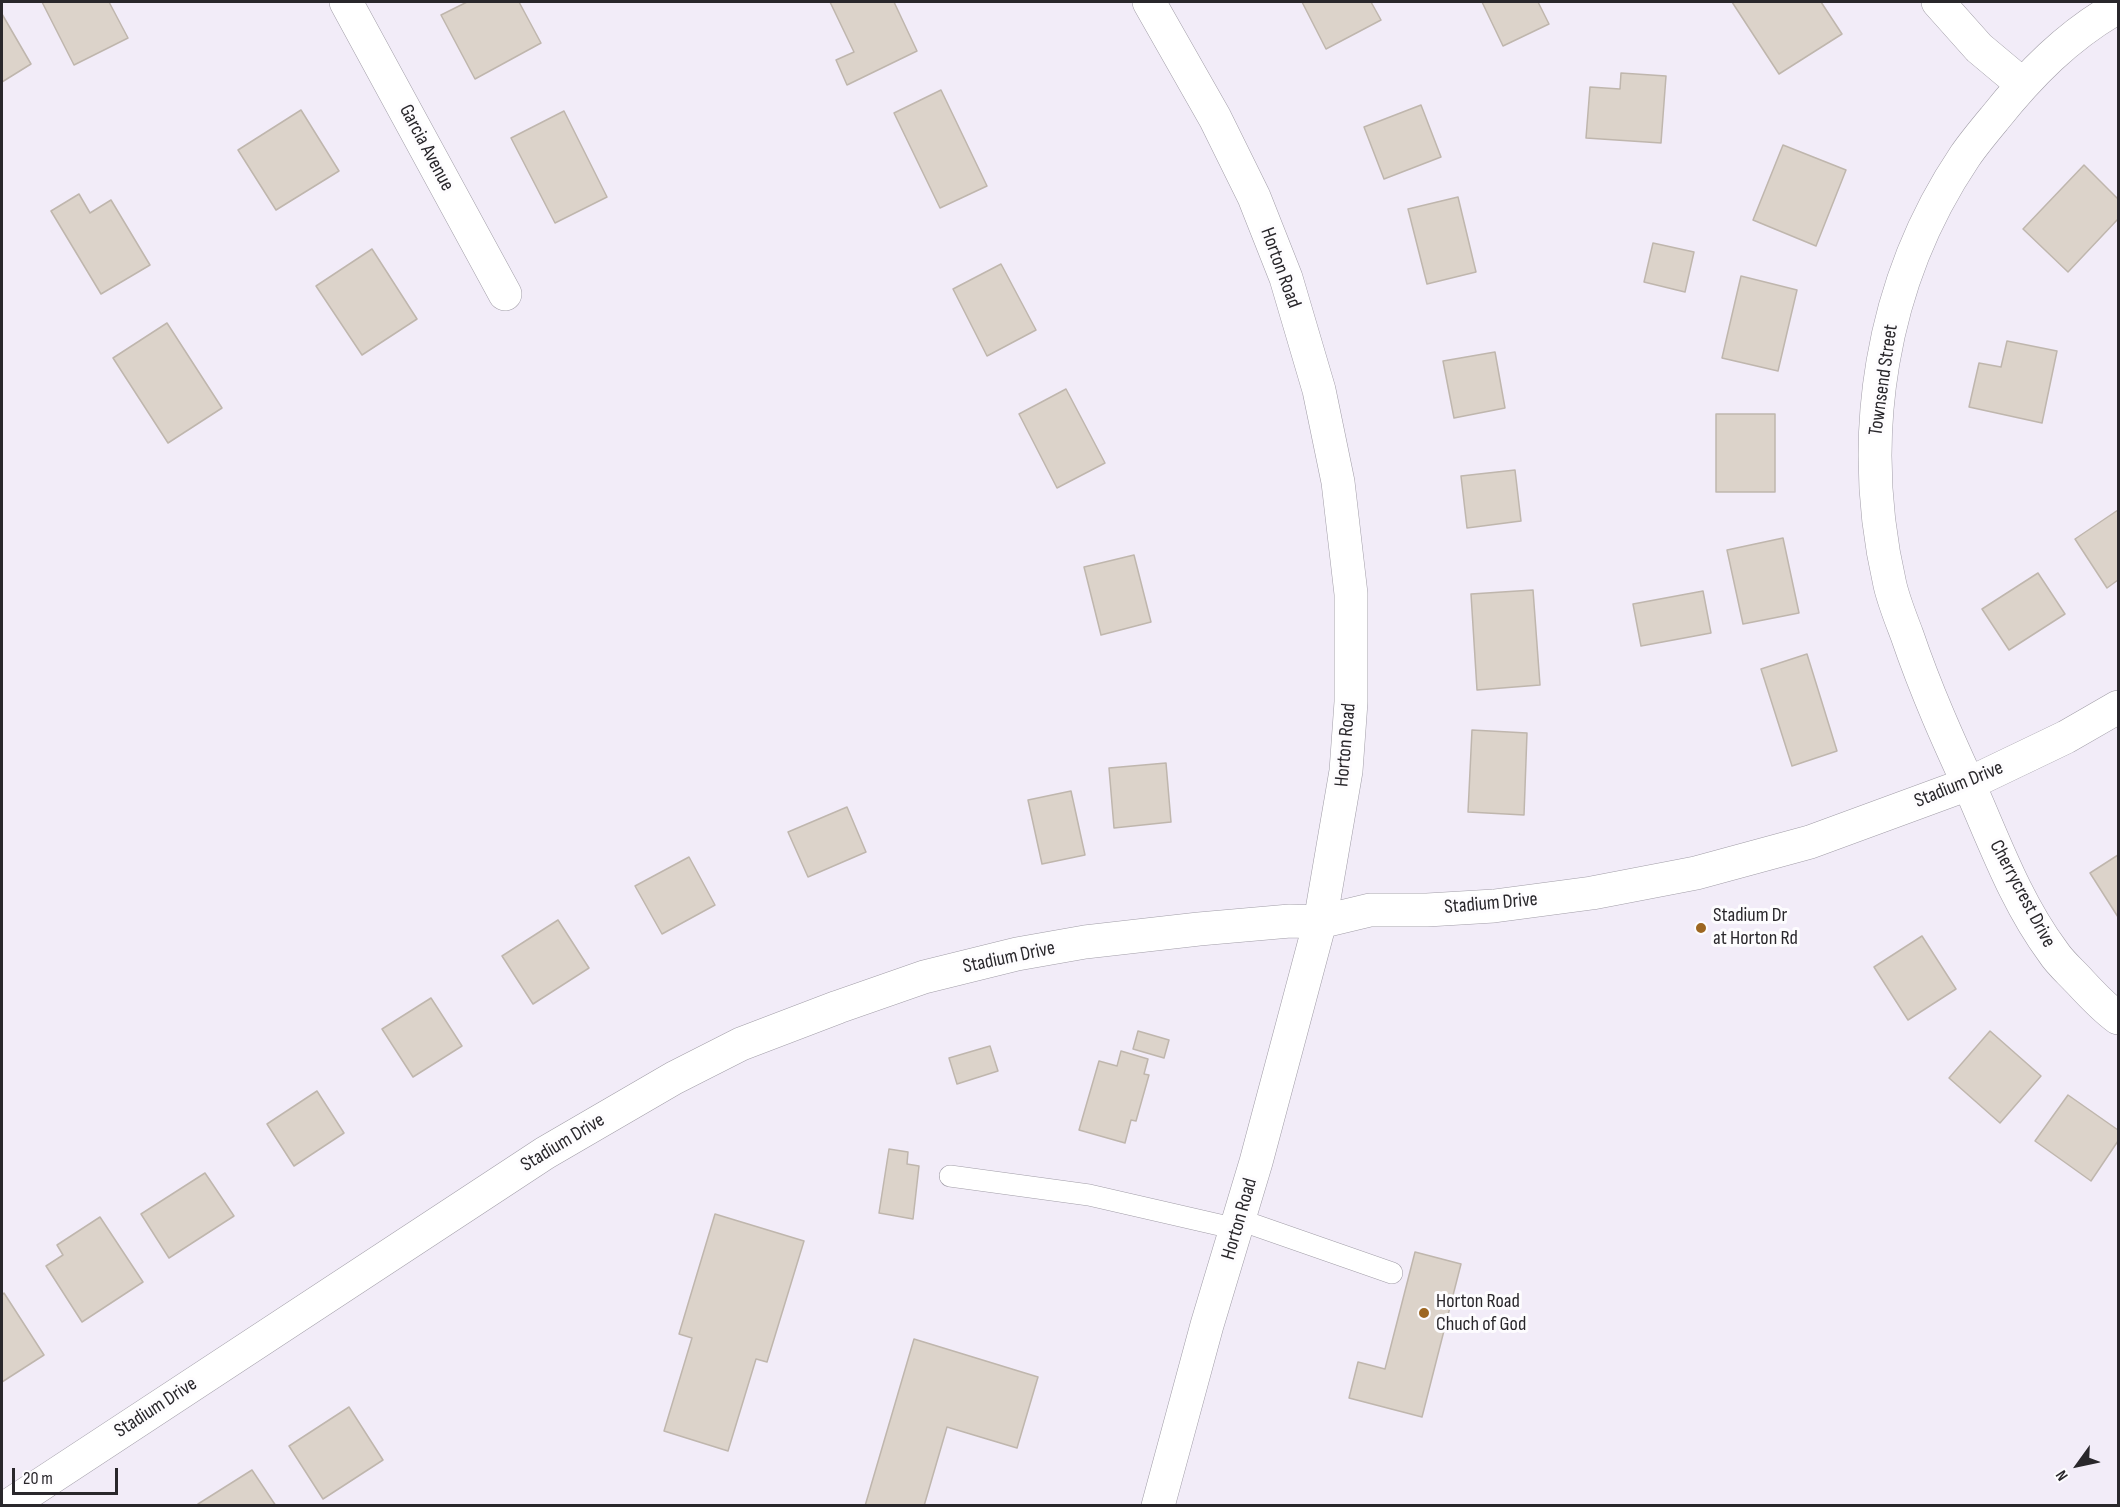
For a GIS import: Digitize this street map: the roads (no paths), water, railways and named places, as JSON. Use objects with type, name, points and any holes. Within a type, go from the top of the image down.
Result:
[{"type":"street","name":"Garcia Avenue","points":[[346,2],[505,294]]},
{"type":"street","name":"Horton Road","points":[[1149,2],[1220,128],[1254,197],[1286,278],[1320,390],[1338,482],[1351,594],[1351,702],[1346,771],[1320,922],[1239,1224],[1207,1326],[1158,1506]]},
{"type":"street","points":[[1938,2],[1978,48],[2022,84]]},
{"type":"street","name":"Townsend Street","points":[[1968,784],[1925,688],[1891,588],[1881,539],[1874,458],[1884,350],[1912,255],[1966,154],[2022,84],[2050,56],[2118,7]]},
{"type":"street","name":"Stadium Drive","points":[[8,1506],[545,1153],[674,1078],[741,1044],[838,1007],[924,977],[1017,954],[1085,942],[1290,921],[1320,922],[1370,910],[1427,910],[1494,906],[1592,893],[1696,873],[1810,842],[1968,784],[2066,737],[2118,707]]},
{"type":"street","name":"Cherrycrest Drive","points":[[1968,784],[2017,894],[2036,928],[2054,955],[2091,994],[2118,1018]]},
{"type":"lane","points":[[950,1176],[1089,1195],[1239,1224],[1392,1273]]},
{"type":"place","name":"Stadium Dr at Horton Rd","points":[[1701,928]]},
{"type":"place","name":"Horton Road Chuch of God","points":[[1424,1313]]}]
